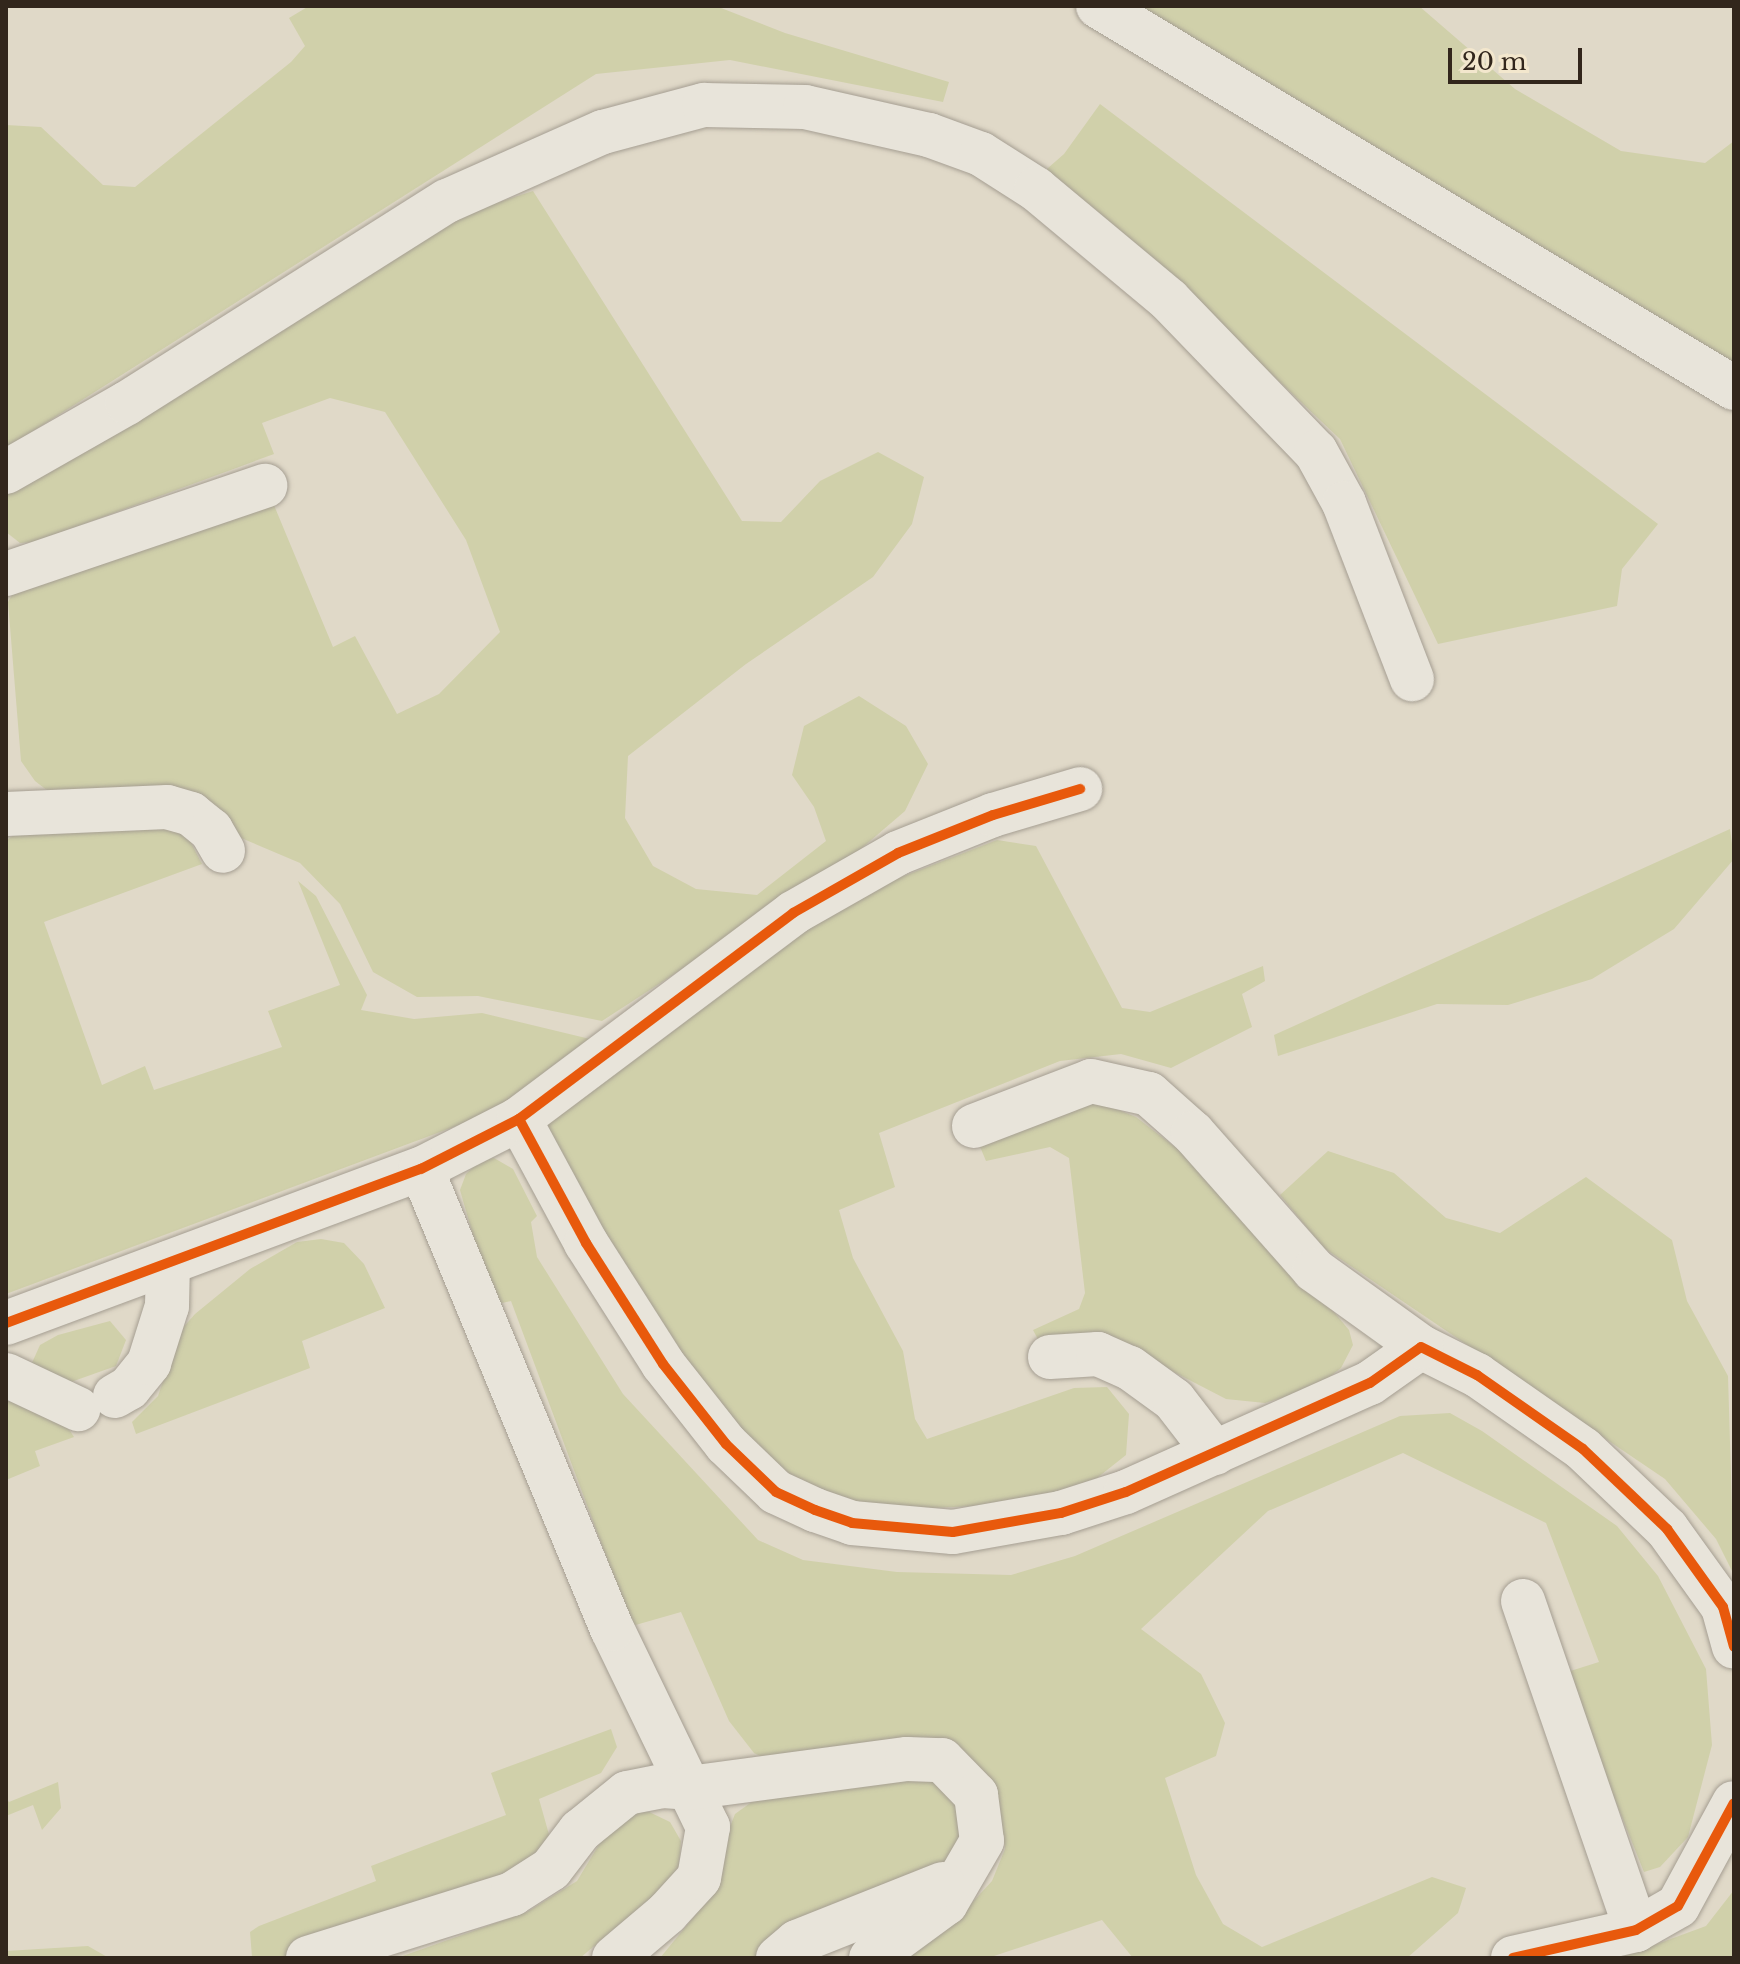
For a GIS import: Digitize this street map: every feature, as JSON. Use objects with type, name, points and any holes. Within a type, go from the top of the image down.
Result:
[{"type":"street","points":[[1098,6],[1734,388]]},
{"type":"street","points":[[6,472],[127,403],[447,201],[603,132],[690,109],[805,107],[929,135],[981,154],[1036,189],[1169,300],[1316,452],[1344,503],[1412,679]]},
{"type":"street","points":[[6,574],[265,486]]},
{"type":"street","points":[[6,1323],[421,1169],[519,1119],[793,913],[898,853],[993,815],[1080,789]]},
{"type":"street","points":[[6,814],[167,807],[201,822],[223,851]]},
{"type":"street","points":[[974,1126],[1091,1081],[1149,1094],[1193,1133],[1314,1270],[1421,1347],[1477,1375],[1583,1449],[1667,1529],[1723,1607],[1734,1647]]},
{"type":"street","points":[[519,1119],[586,1243],[663,1364],[726,1444],[789,1498],[852,1523],[953,1532],[1061,1513],[1126,1492],[1370,1383],[1421,1347]]},
{"type":"street","points":[[421,1169],[612,1629],[708,1827],[699,1878],[667,1913],[614,1958]]},
{"type":"street","points":[[6,1375],[97,1402],[149,1363],[167,1306],[168,1263]]},
{"type":"street","points":[[1050,1357],[1098,1354],[1130,1368],[1174,1400],[1215,1453]]},
{"type":"street","points":[[1523,1601],[1636,1930]]},
{"type":"street","points":[[308,1958],[512,1894],[551,1869],[580,1831],[627,1793],[663,1786],[689,1788],[907,1759],[942,1760],[976,1795],[982,1841],[968,1873],[946,1903],[871,1958]]},
{"type":"street","points":[[1513,1958],[1636,1930],[1678,1906],[1734,1803]]},
{"type":"street","points":[[778,1958],[797,1942],[968,1873]]},
{"type":"green space","points":[[309,6],[716,6],[785,33],[949,82],[943,102],[730,60],[596,74],[8,447],[6,125],[41,127],[103,185],[135,187],[291,62],[305,46],[289,18]]},
{"type":"green space","points":[[1122,6],[1419,6],[1515,89],[1621,151],[1705,163],[1734,141],[1734,370]]},
{"type":"green space","points":[[1100,104],[1658,524],[1622,569],[1617,606],[1438,644],[1340,439],[1209,315],[1040,175],[1064,154]]},
{"type":"green space","points":[[533,191],[742,521],[781,522],[820,481],[878,452],[924,477],[912,524],[873,577],[746,664],[628,756],[625,818],[653,866],[696,889],[757,895],[826,841],[814,807],[792,775],[804,726],[859,696],[906,726],[928,764],[905,811],[842,865],[602,1021],[478,996],[417,997],[373,972],[340,904],[300,863],[234,835],[61,801],[35,781],[21,761],[8,602],[17,586],[271,498],[333,647],[355,636],[397,714],[439,694],[500,632],[466,540],[385,412],[330,398],[262,423],[274,454],[35,542],[20,543],[6,532],[6,491],[462,214]]},
{"type":"green space","points":[[157,821],[186,833],[202,864],[44,922],[102,1085],[145,1066],[154,1090],[282,1047],[268,1011],[340,985],[298,881],[316,896],[367,995],[361,1010],[414,1019],[482,1013],[590,1039],[534,1088],[483,1116],[6,1294],[6,841],[12,836]]},
{"type":"green space","points":[[1730,829],[1734,859],[1674,929],[1592,979],[1508,1005],[1437,1004],[1278,1056],[1274,1035]]},
{"type":"green space","points":[[997,840],[1036,846],[1122,1008],[1150,1012],[1263,966],[1265,981],[1242,994],[1252,1027],[1171,1068],[1121,1054],[1060,1061],[879,1133],[895,1187],[839,1210],[853,1258],[903,1351],[915,1419],[927,1439],[1074,1388],[1107,1387],[1129,1414],[1126,1455],[1097,1478],[1056,1493],[977,1506],[885,1510],[824,1497],[772,1464],[717,1402],[620,1271],[545,1144],[548,1118],[855,895]]},
{"type":"green space","points":[[1097,1101],[1136,1117],[1180,1151],[1324,1300],[1349,1330],[1353,1345],[1341,1368],[1318,1386],[1265,1403],[1226,1399],[1114,1341],[1082,1333],[1040,1343],[1033,1330],[1079,1309],[1085,1293],[1069,1158],[1050,1147],[986,1161],[978,1142]]},
{"type":"green space","points":[[1328,1151],[1394,1173],[1446,1218],[1500,1233],[1586,1177],[1672,1240],[1687,1301],[1728,1376],[1734,1575],[1716,1539],[1665,1479],[1324,1248],[1280,1195]]},
{"type":"green space","points":[[494,1158],[513,1169],[537,1216],[531,1222],[537,1257],[623,1394],[758,1540],[803,1560],[897,1572],[1011,1575],[1075,1556],[1400,1416],[1450,1413],[1482,1431],[1617,1526],[1658,1576],[1706,1669],[1712,1745],[1688,1837],[1660,1867],[1644,1872],[1564,1673],[1599,1662],[1546,1523],[1403,1453],[1268,1511],[1141,1629],[1201,1674],[1225,1723],[1216,1756],[1165,1778],[1196,1875],[1223,1924],[1262,1947],[1432,1877],[1466,1888],[1458,1913],[1407,1958],[1133,1958],[1102,1920],[988,1958],[897,1958],[968,1907],[992,1881],[1005,1849],[999,1807],[978,1771],[777,1764],[754,1753],[729,1721],[681,1612],[632,1626],[511,1301],[493,1305],[460,1190],[466,1174],[480,1161]]},
{"type":"green space","points":[[321,1239],[344,1243],[364,1264],[385,1308],[302,1341],[310,1368],[136,1434],[132,1422],[158,1396],[180,1331],[195,1314],[250,1269],[297,1242]]},
{"type":"green space","points":[[110,1321],[126,1340],[116,1366],[54,1388],[31,1365],[40,1345],[58,1335]]},
{"type":"green space","points":[[6,1399],[65,1423],[74,1437],[35,1451],[40,1466],[6,1480]]},
{"type":"green space","points":[[611,1729],[617,1747],[601,1773],[539,1799],[550,1838],[528,1871],[289,1958],[252,1957],[250,1932],[259,1926],[376,1881],[371,1866],[506,1815],[491,1773]]},
{"type":"green space","points":[[939,1774],[970,1805],[951,1863],[757,1958],[660,1958],[696,1914],[735,1814],[753,1801]]},
{"type":"green space","points":[[58,1782],[61,1808],[42,1830],[33,1805],[6,1816],[6,1798],[9,1802]]},
{"type":"green space","points":[[645,1810],[670,1822],[681,1841],[679,1866],[664,1887],[580,1958],[397,1958],[527,1912],[577,1881],[609,1828],[629,1812]]},
{"type":"green space","points":[[1734,1890],[1734,1958],[1619,1958],[1706,1926]]},
{"type":"green space","points":[[88,1946],[109,1958],[6,1958],[6,1951]]},
{"type":"cycle path","points":[[6,1323],[421,1169],[519,1119],[793,913],[898,853],[993,815],[1080,789]]},
{"type":"cycle path","points":[[519,1119],[586,1243],[663,1364],[726,1444],[776,1492],[815,1510],[852,1523],[953,1532],[1061,1513],[1126,1492],[1370,1383],[1421,1347],[1477,1375],[1583,1449],[1667,1529],[1723,1607],[1734,1647]]},
{"type":"cycle path","points":[[1513,1958],[1636,1930],[1678,1906],[1734,1803]]}]
